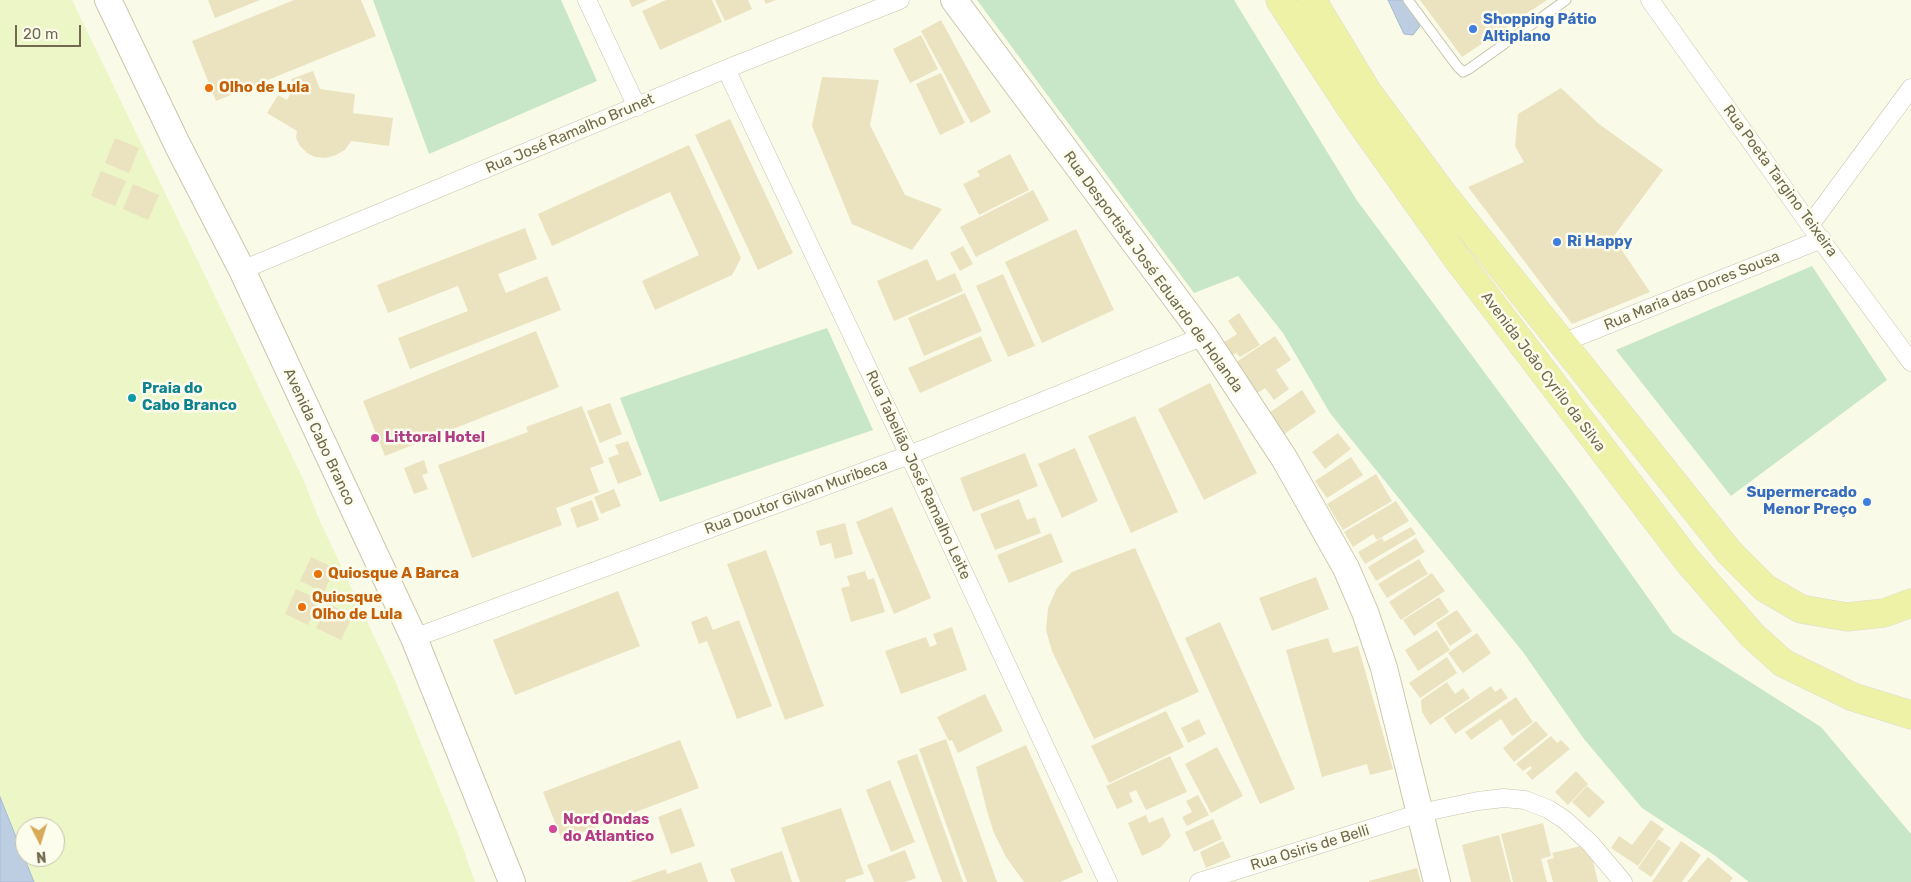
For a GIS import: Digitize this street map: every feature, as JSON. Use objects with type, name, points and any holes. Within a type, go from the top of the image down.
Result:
[{"type":"main road","name":"Avenida Cabo Branco","points":[[108,0],[178,146],[242,270],[414,638],[512,882]]},
{"type":"main road","name":"Rua Desportista José Eduardo de Holanda","points":[[954,0],[1204,336],[1284,458],[1346,568],[1365,612],[1384,668],[1437,882]]},
{"type":"main road","name":"Avenida João Cyrilo da Silva","points":[[1280,0],[1352,110],[1456,257],[1687,560],[1752,636],[1783,663],[1853,697],[1911,715]]},
{"type":"main road","name":"Avenida João Cyrilo da Silva","points":[[1312,0],[1367,91],[1443,194],[1729,552],[1765,588],[1801,608],[1847,617],[1884,614],[1911,603]]},
{"type":"street","points":[[587,0],[638,107]]},
{"type":"street","name":"Rua José Ramalho Brunet","points":[[242,270],[726,69],[900,0]]},
{"type":"street","name":"Rua Poeta Targino Teixeira","points":[[1650,0],[1810,225],[1911,362]]},
{"type":"street","name":"Rua Tabelião José Ramalho Leite","points":[[726,69],[1108,882]]},
{"type":"street","points":[[1810,225],[1911,88]]},
{"type":"street","name":"Rua Maria das Dores Sousa","points":[[1562,343],[1822,239]]},
{"type":"street","name":"Rua Doutor Gilvan Muribeca","points":[[414,638],[909,455],[1204,336]]},
{"type":"street","points":[[1420,813],[1478,801],[1504,798],[1525,800],[1548,808],[1565,820],[1590,844],[1623,882]]},
{"type":"street","name":"Rua Osiris de Belli","points":[[1199,882],[1420,813]]},
{"type":"lane","points":[[1408,0],[1456,66],[1463,72],[1566,0]]},
{"type":"shaded area","points":[[373,0],[561,0],[597,81],[429,154]]},
{"type":"shaded area","points":[[977,0],[1234,0],[1356,199],[1573,492],[1673,633],[1821,727],[1911,834],[1911,882],[1749,882],[1714,855],[1642,808],[1584,739],[1523,652],[1330,413],[1283,333],[1238,276],[1194,293]]},
{"type":"shaded area","points":[[1812,266],[1887,380],[1731,496],[1616,350]]},
{"type":"shaded area","points":[[827,328],[873,430],[660,502],[620,398]]},
{"type":"sand","name":"Praia do Cabo Branco","points":[[0,0],[72,0],[304,481],[318,517],[396,683],[458,834],[475,882],[34,882],[28,867],[65,867],[65,817],[15,817],[15,834],[0,797]]},
{"type":"water","points":[[1388,0],[1406,0],[1420,26],[1413,35],[1404,34]]},
{"type":"water","points":[[0,797],[15,834],[15,867],[28,867],[34,882],[0,882]]},
{"type":"building","points":[[208,0],[260,0],[215,18]]},
{"type":"building","points":[[294,0],[361,0],[376,36],[216,101],[192,41]]},
{"type":"building","points":[[629,0],[648,0],[632,7]]},
{"type":"building","points":[[666,0],[712,0],[722,22],[660,50],[642,11]]},
{"type":"building","points":[[715,0],[748,0],[752,9],[725,21]]},
{"type":"building","points":[[764,0],[776,0],[766,4]]},
{"type":"building","name":"Shopping Pátio Altiplano","points":[[1420,0],[1547,0],[1462,57]]},
{"type":"building","points":[[941,20],[991,112],[971,123],[921,31]]},
{"type":"building","points":[[921,35],[938,69],[910,83],[893,49]]},
{"type":"building","points":[[313,71],[320,89],[355,94],[353,113],[393,118],[389,146],[351,141],[345,150],[326,158],[315,157],[307,153],[300,146],[296,138],[297,131],[267,113],[278,95],[287,100],[294,87],[291,79]]},
{"type":"building","points":[[941,73],[965,123],[940,135],[916,84]]},
{"type":"building","points":[[822,77],[879,80],[870,125],[905,195],[942,209],[912,250],[852,224],[812,126]]},
{"type":"building","points":[[1561,88],[1599,124],[1663,170],[1608,244],[1615,240],[1650,292],[1572,324],[1468,187],[1524,162],[1515,146],[1518,114]]},
{"type":"building","points":[[730,119],[793,253],[758,270],[695,135]]},
{"type":"building","points":[[115,138],[139,148],[129,173],[105,163]]},
{"type":"building","points":[[689,145],[741,258],[732,275],[655,310],[642,281],[699,255],[670,192],[552,246],[538,214]]},
{"type":"building","points":[[1010,154],[1029,190],[979,215],[963,184],[980,176],[977,171]]},
{"type":"building","points":[[101,171],[126,181],[115,206],[91,196]]},
{"type":"building","points":[[133,184],[159,195],[148,220],[123,209]]},
{"type":"building","points":[[1033,190],[1049,220],[976,257],[960,227]]},
{"type":"building","points":[[525,228],[537,259],[498,274],[506,293],[547,276],[561,310],[410,369],[398,338],[468,311],[458,286],[388,313],[377,285]]},
{"type":"building","points":[[1076,229],[1114,310],[1042,343],[1005,262]]},
{"type":"building","points":[[963,246],[973,264],[960,271],[950,253]]},
{"type":"building","points":[[927,259],[937,281],[955,273],[963,291],[894,321],[877,281]]},
{"type":"building","points":[[1003,274],[1035,346],[1008,357],[976,286]]},
{"type":"building","points":[[965,293],[982,331],[924,356],[908,318]]},
{"type":"building","points":[[1239,313],[1260,345],[1240,357],[1236,353],[1229,357],[1221,344],[1237,334],[1228,321]]},
{"type":"building","points":[[536,331],[559,387],[385,456],[363,401]]},
{"type":"building","points":[[981,336],[992,361],[920,393],[908,368]]},
{"type":"building","points":[[1275,336],[1291,360],[1276,370],[1289,389],[1274,400],[1265,388],[1253,396],[1232,365]]},
{"type":"building","points":[[1210,383],[1257,473],[1204,500],[1158,409]]},
{"type":"building","points":[[1302,390],[1316,412],[1280,437],[1266,415]]},
{"type":"building","points":[[610,403],[622,434],[600,443],[587,411]]},
{"type":"building","points":[[582,406],[604,463],[590,468],[599,492],[556,508],[562,525],[472,558],[438,465],[528,432],[526,427]]},
{"type":"building","points":[[1135,416],[1178,512],[1131,533],[1088,436]]},
{"type":"building","points":[[1338,433],[1351,449],[1325,469],[1312,452]]},
{"type":"building","points":[[628,441],[642,475],[618,484],[608,458],[619,454],[615,445]]},
{"type":"building","points":[[1075,448],[1098,501],[1062,518],[1038,464]]},
{"type":"building","points":[[1025,453],[1038,486],[973,512],[960,478]]},
{"type":"building","points":[[1351,457],[1363,475],[1327,498],[1315,481]]},
{"type":"building","points":[[424,460],[428,473],[422,475],[428,489],[414,494],[404,468]]},
{"type":"building","points":[[1376,474],[1392,501],[1343,530],[1327,504]]},
{"type":"building","points":[[614,489],[621,506],[601,514],[594,497]]},
{"type":"building","points":[[1019,499],[1027,520],[1035,517],[1041,533],[995,550],[980,514]]},
{"type":"building","points":[[592,500],[599,520],[577,528],[570,508]]},
{"type":"building","points":[[1396,501],[1409,521],[1377,540],[1373,534],[1353,547],[1344,532]]},
{"type":"building","points":[[892,507],[931,598],[894,614],[856,522]]},
{"type":"building","points":[[845,523],[853,554],[835,559],[831,543],[820,546],[816,531]]},
{"type":"building","points":[[1411,527],[1416,534],[1365,564],[1358,552],[1382,538],[1384,542]]},
{"type":"building","points":[[1051,533],[1063,562],[1009,583],[997,555]]},
{"type":"building","points":[[1416,538],[1425,552],[1376,581],[1368,567]]},
{"type":"building","points":[[1135,548],[1199,692],[1094,739],[1052,651],[1046,630],[1048,608],[1057,588],[1072,572]]},
{"type":"building","points":[[766,550],[824,706],[785,720],[727,564]]},
{"type":"building","name":"Quiosque A Barca","points":[[311,557],[335,568],[324,592],[300,581]]},
{"type":"building","points":[[1419,559],[1428,574],[1387,598],[1378,584]]},
{"type":"building","points":[[865,571],[868,580],[874,578],[885,612],[851,622],[841,588],[850,586],[847,576]]},
{"type":"building","points":[[1432,573],[1445,591],[1401,620],[1389,602]]},
{"type":"building","points":[[1316,577],[1329,609],[1272,631],[1259,598]]},
{"type":"building","name":"Quiosque Olho de Lula","points":[[296,589],[320,600],[308,625],[285,614]]},
{"type":"building","points":[[618,591],[640,646],[515,695],[493,640]]},
{"type":"building","points":[[1439,597],[1449,612],[1414,636],[1403,620]]},
{"type":"building","points":[[328,604],[353,615],[341,640],[316,628]]},
{"type":"building","points":[[1457,610],[1472,631],[1450,646],[1436,623]]},
{"type":"building","points":[[707,616],[713,630],[739,620],[772,706],[737,719],[707,641],[699,644],[691,622]]},
{"type":"building","points":[[1220,622],[1295,789],[1260,804],[1185,638]]},
{"type":"building","points":[[952,627],[967,670],[901,694],[885,651],[926,637],[930,647],[937,644],[933,634]]},
{"type":"building","points":[[1437,630],[1450,650],[1418,671],[1405,650]]},
{"type":"building","points":[[1477,633],[1491,653],[1463,673],[1448,653]]},
{"type":"building","points":[[1328,638],[1333,653],[1358,646],[1393,769],[1370,775],[1367,764],[1322,777],[1286,650]]},
{"type":"building","points":[[1447,657],[1457,673],[1420,698],[1409,683]]},
{"type":"building","points":[[1447,682],[1455,694],[1463,688],[1470,698],[1430,725],[1422,712],[1421,700]]},
{"type":"building","points":[[1491,686],[1495,692],[1501,688],[1508,698],[1455,734],[1444,718]]},
{"type":"building","points":[[985,694],[1003,731],[958,753],[952,740],[949,741],[937,717]]},
{"type":"building","points":[[1516,697],[1533,722],[1512,736],[1501,719],[1471,740],[1465,732]]},
{"type":"building","points":[[1166,711],[1184,747],[1109,783],[1091,746]]},
{"type":"building","points":[[1199,719],[1206,734],[1188,743],[1181,728]]},
{"type":"building","points":[[1536,721],[1548,735],[1514,762],[1503,748]]},
{"type":"building","points":[[1551,736],[1557,743],[1561,740],[1570,749],[1532,780],[1526,773],[1532,768],[1530,766],[1523,771],[1516,764]]},
{"type":"building","points":[[946,739],[997,882],[967,882],[919,749]]},
{"type":"building","points":[[680,740],[699,788],[562,840],[543,792]]},
{"type":"building","points":[[1026,745],[1083,872],[1060,882],[1024,882],[1006,857],[994,833],[976,767]]},
{"type":"building","points":[[1217,747],[1243,796],[1211,813],[1185,764]]},
{"type":"building","points":[[917,754],[963,882],[942,882],[897,761]]},
{"type":"building","points":[[1170,756],[1187,792],[1146,810],[1136,790],[1129,793],[1133,802],[1117,809],[1106,786]]},
{"type":"building","points":[[1576,771],[1588,784],[1568,805],[1555,792]]},
{"type":"building","points":[[890,780],[915,842],[891,852],[866,790]]},
{"type":"building","points":[[1587,786],[1605,802],[1589,818],[1572,802]]},
{"type":"building","points":[[1198,795],[1209,815],[1187,826],[1182,817],[1192,812],[1186,801]]},
{"type":"building","points":[[681,808],[695,846],[671,854],[658,817]]},
{"type":"building","points":[[841,808],[864,874],[845,880],[846,882],[800,882],[781,828]]},
{"type":"building","points":[[1146,815],[1149,823],[1163,817],[1171,836],[1161,847],[1142,856],[1128,823]]},
{"type":"building","points":[[1213,819],[1222,839],[1194,852],[1185,832]]},
{"type":"building","points":[[1651,820],[1664,829],[1638,866],[1611,848],[1619,836],[1632,845]]},
{"type":"building","points":[[1543,823],[1551,856],[1541,859],[1547,882],[1513,882],[1501,834]]},
{"type":"building","points":[[1499,835],[1511,882],[1471,882],[1462,845]]},
{"type":"building","points":[[1658,839],[1671,848],[1651,877],[1638,868]]},
{"type":"building","points":[[1223,841],[1231,857],[1206,868],[1200,852]]},
{"type":"building","points":[[1681,841],[1701,855],[1682,882],[1652,882]]},
{"type":"building","points":[[1589,844],[1598,882],[1553,882],[1547,860],[1554,858],[1552,853]]},
{"type":"building","points":[[905,850],[916,878],[905,882],[874,882],[867,865]]},
{"type":"building","points":[[782,851],[792,882],[735,882],[730,869]]},
{"type":"building","points":[[1708,857],[1733,878],[1730,882],[1687,882]]},
{"type":"building","points":[[701,862],[708,882],[629,882],[666,869],[667,874]]},
{"type":"building","points":[[1417,868],[1421,882],[1369,882],[1369,881]]},
{"type":"place","name":"Shopping Pátio Altiplano","points":[[1473,29]]},
{"type":"place","name":"Olho de Lula","points":[[209,88]]},
{"type":"place","name":"Ri Happy","points":[[1557,242]]},
{"type":"place","name":"Praia do Cabo Branco","points":[[132,398]]},
{"type":"place","name":"Littoral Hotel","points":[[375,438]]},
{"type":"place","name":"Supermercado Menor Preço","points":[[1867,502]]},
{"type":"place","name":"Quiosque A Barca","points":[[318,574]]},
{"type":"place","name":"Quiosque Olho de Lula","points":[[302,607]]},
{"type":"place","name":"Nord Ondas do Atlantico","points":[[553,829]]}]
